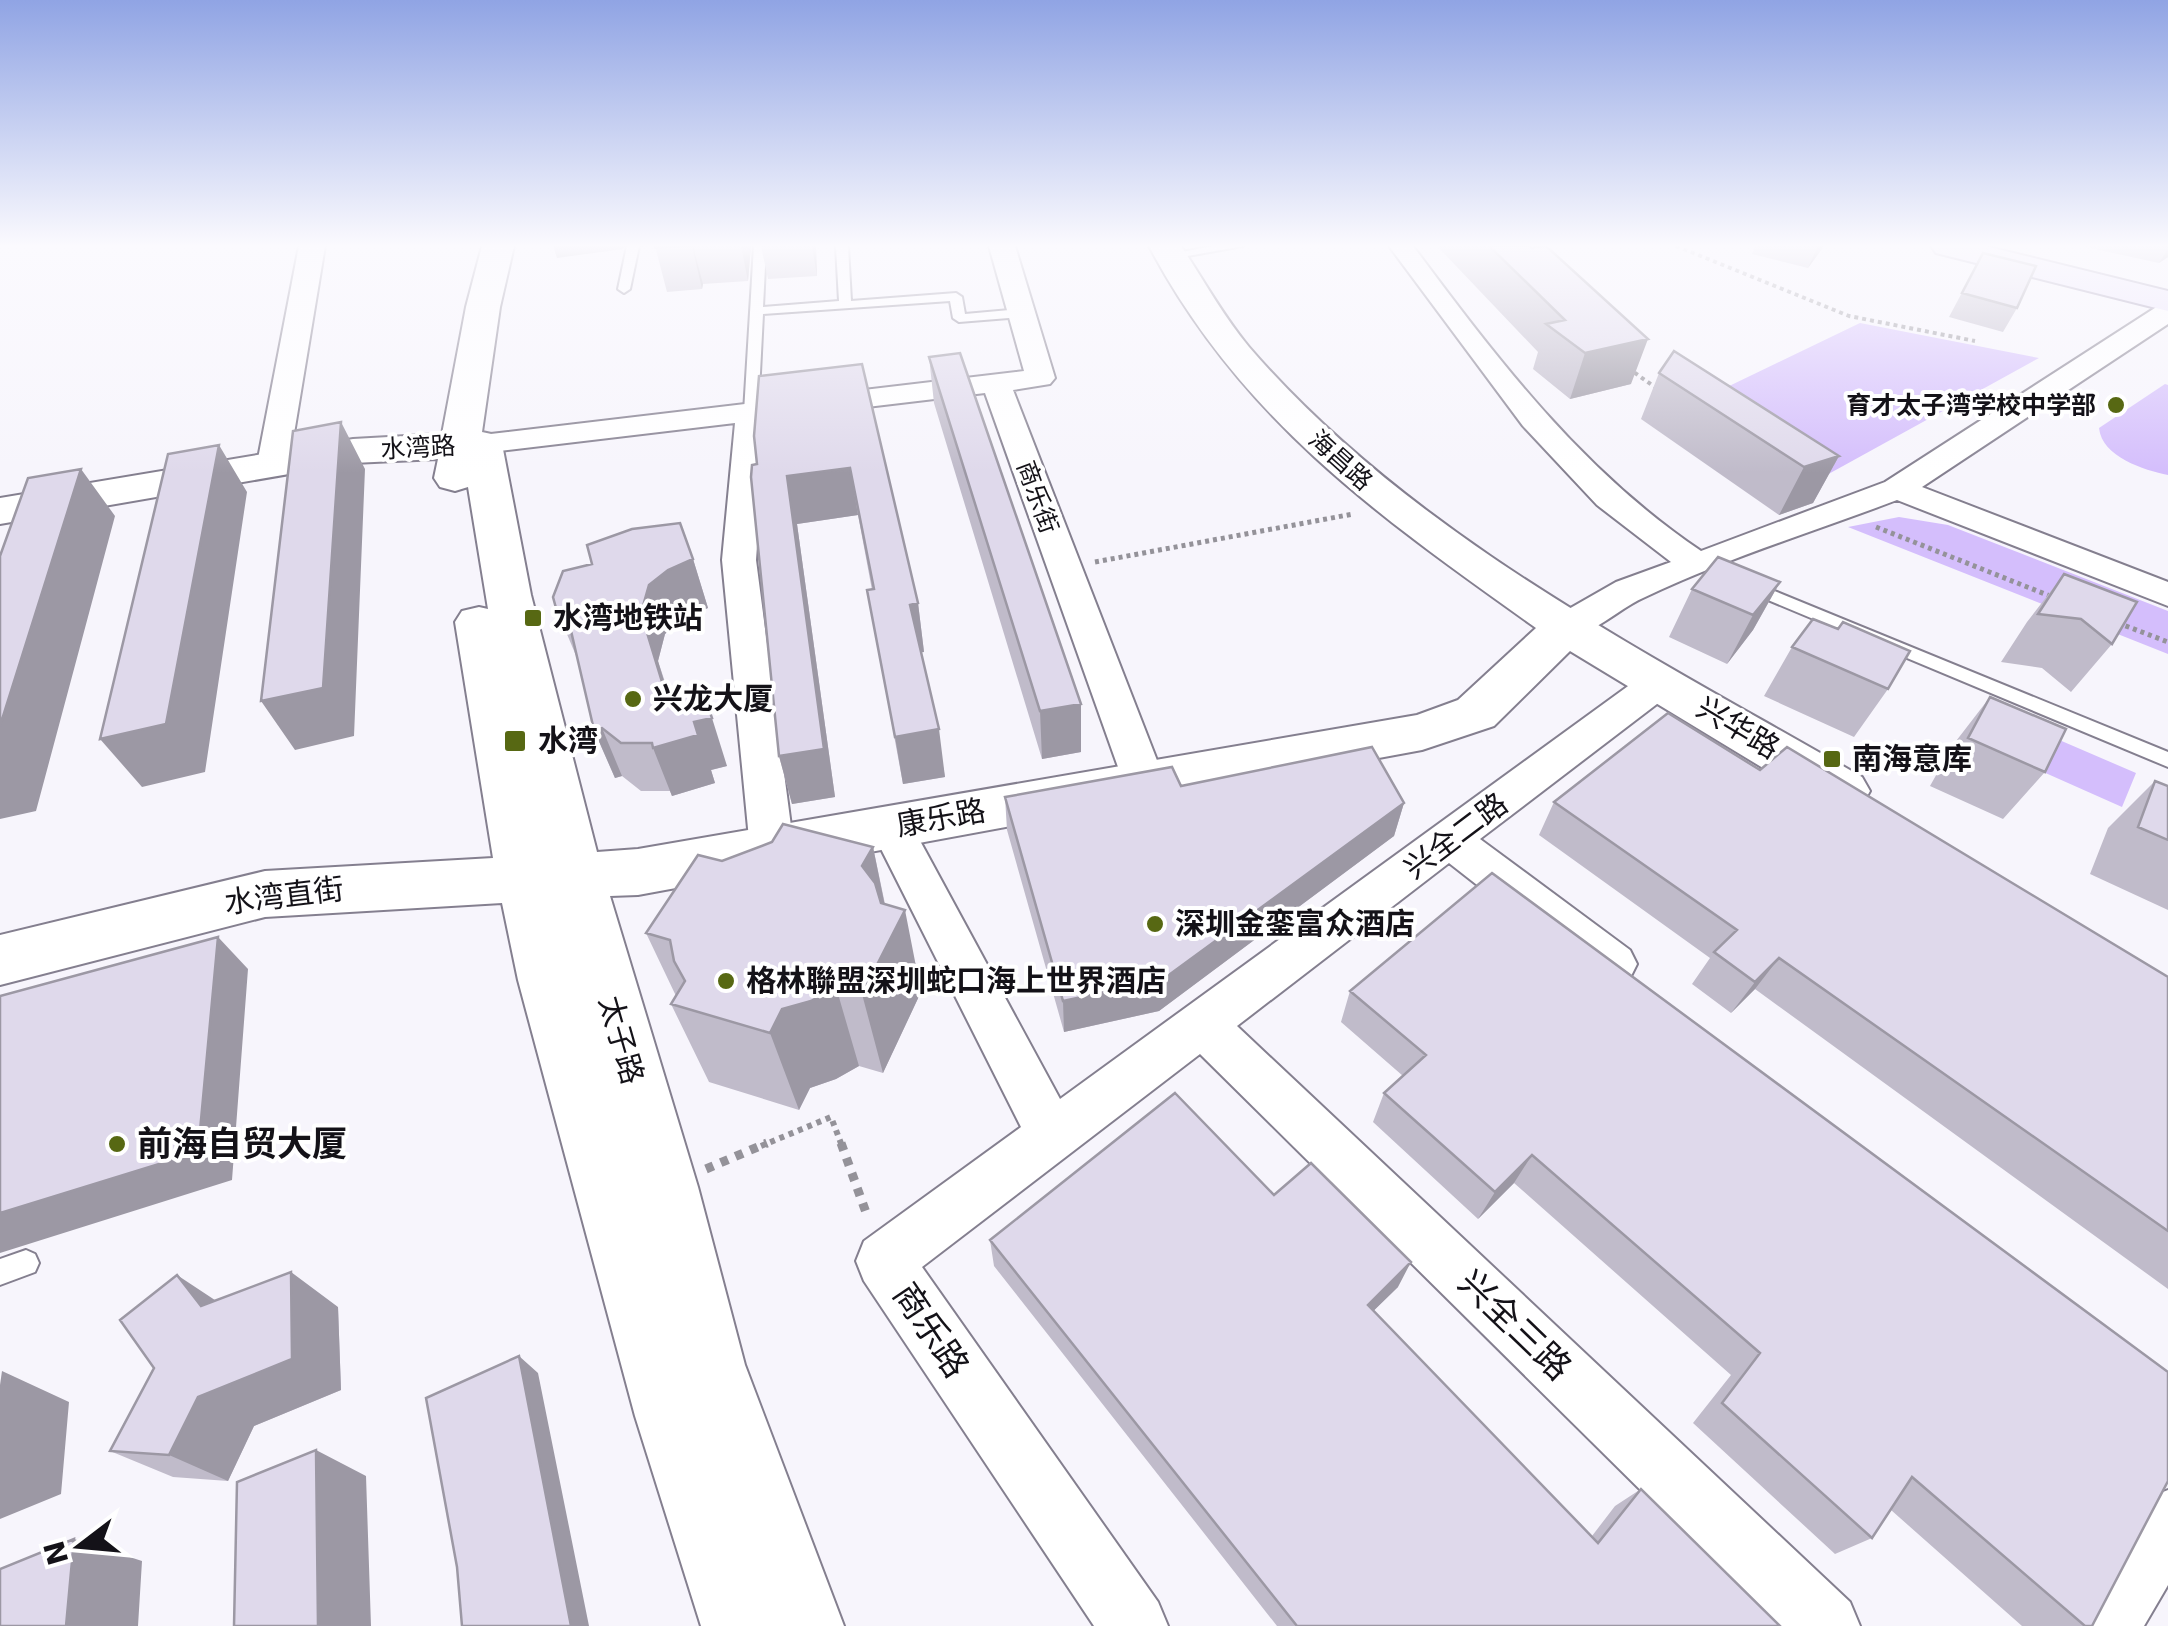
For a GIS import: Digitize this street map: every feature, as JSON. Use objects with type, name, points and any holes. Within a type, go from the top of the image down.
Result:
[{"type":"street","points":[[272,464],[298,322]]},
{"type":"street","name":"太子路","points":[[482,322],[471,444],[456,489],[508,795],[551,878],[664,1187],[726,1424],[800,1626]]},
{"type":"street","points":[[471,444],[1040,378],[1024,322]]},
{"type":"street","name":"海昌路","points":[[1214,322],[1231,349],[1271,395],[1394,506],[1566,626]]},
{"type":"street","points":[[1457,322],[1583,477],[1648,534],[1696,563]]},
{"type":"street","points":[[1566,626],[1602,602],[1696,563],[1897,489],[2153,322]]},
{"type":"street","name":"商乐街","points":[[996,383],[1144,781]]},
{"type":"street","points":[[750,412],[739,560],[772,848]]},
{"type":"street","name":"水湾路","points":[[0,512],[382,448],[471,444]]},
{"type":"street","points":[[1897,489],[2168,595]]},
{"type":"street","name":"康乐路","points":[[551,878],[638,872],[1454,724],[1476,713],[1566,626]]},
{"type":"street","name":"兴华路","points":[[1566,626],[1880,813]]},
{"type":"street","name":"兴全二路","points":[[1203,1025],[1660,682]]},
{"type":"street","points":[[890,827],[1053,1137]]},
{"type":"street","points":[[1450,840],[1653,994]]},
{"type":"street","name":"太子路","points":[[551,878],[549,980],[658,1364],[746,1626]]},
{"type":"street","name":"水湾直街","points":[[0,960],[266,894],[551,878]]},
{"type":"street","name":"商乐路","points":[[1134,1626],[884,1262],[1203,1025]]},
{"type":"street","name":"兴全三路","points":[[1203,1025],[1826,1626]]},
{"type":"street","points":[[2107,1626],[2168,1522]]},
{"type":"lane","points":[[750,412],[755,322]]},
{"type":"lane","points":[[1696,563],[2168,760]]},
{"type":"path","points":[[1879,322],[1975,341]]},
{"type":"path","points":[[1625,366],[1674,400]]},
{"type":"path","points":[[1064,568],[1394,506]]},
{"type":"path","points":[[1838,512],[2058,599]]},
{"type":"path","points":[[2113,620],[2168,642]]},
{"type":"path","points":[[664,1187],[831,1117],[884,1262]]},
{"type":"shaded area","points":[[1860,323],[2039,358],[1814,482],[1696,402]]},
{"type":"shaded area","points":[[2165,384],[2168,475],[2136,466],[2116,454],[2099,428]]},
{"type":"shaded area","points":[[1899,517],[1948,525],[2168,611],[2168,654],[1848,527]]},
{"type":"shaded area","points":[[1994,712],[2136,773],[2122,807],[1978,743]]},
{"type":"building","points":[[1629,322],[1648,339],[1585,353],[1546,324]]},
{"type":"building","points":[[1674,351],[1839,456],[1804,467],[1659,373]]},
{"type":"building","points":[[960,353],[1081,704],[1040,711],[929,357]]},
{"type":"building","points":[[862,364],[918,603],[910,605],[939,729],[895,737],[867,590],[874,589],[850,468],[787,476],[824,749],[779,756],[751,477],[752,465],[757,464],[754,436],[759,376]]},
{"type":"building","points":[[341,422],[323,688],[261,701],[293,431]]},
{"type":"building","points":[[219,445],[166,724],[100,739],[168,454]]},
{"type":"building","points":[[81,469],[0,726],[0,556],[28,478]]},
{"type":"building","points":[[680,523],[693,559],[668,570],[649,585],[641,613],[666,695],[701,686],[712,718],[694,722],[698,735],[653,748],[652,743],[621,743],[602,728],[594,730],[568,618],[556,608],[553,597],[563,571],[592,564],[587,545],[632,529]]},
{"type":"building","points":[[1718,557],[1780,582],[1753,615],[1692,589]]},
{"type":"building","points":[[2064,574],[2137,602],[2112,644],[2081,619],[2038,614]]},
{"type":"building","points":[[1813,619],[1838,629],[1843,622],[1910,651],[1888,689],[1792,647]]},
{"type":"building","points":[[1990,697],[2066,729],[2045,772],[1968,738]]},
{"type":"building","points":[[1668,713],[1760,770],[1787,747],[2168,977],[2168,1231],[1779,958],[1755,982],[1714,952],[1737,930],[1554,802]]},
{"type":"building","name":"深圳金銮富众酒店","points":[[1372,747],[1404,803],[1162,980],[1063,1001],[1005,797],[1172,767],[1181,786]]},
{"type":"building","points":[[2155,781],[2168,786],[2168,840],[2138,827]]},
{"type":"building","points":[[783,824],[873,847],[862,866],[875,883],[881,903],[905,910],[862,994],[836,987],[811,1001],[782,1009],[770,1033],[671,1004],[685,981],[674,961],[670,940],[646,933],[698,855],[722,861],[772,842]]},
{"type":"building","points":[[1492,873],[2168,1372],[2168,1481],[2092,1626],[2085,1626],[1912,1477],[1872,1538],[1722,1403],[1760,1353],[1532,1155],[1495,1192],[1384,1093],[1426,1055],[1350,991]]},
{"type":"building","name":"前海自贸大厦","points":[[218,937],[198,1152],[0,1213],[0,996]]},
{"type":"building","points":[[1175,1093],[1274,1195],[1311,1163],[1411,1262],[1368,1305],[1598,1543],[1641,1489],[1780,1626],[1297,1626],[990,1240]]},
{"type":"building","points":[[291,1272],[292,1359],[198,1397],[169,1455],[110,1451],[154,1368],[120,1320],[177,1275],[201,1306]]},
{"type":"building","points":[[519,1356],[571,1626],[462,1626],[457,1567],[426,1398]]},
{"type":"building","points":[[316,1450],[318,1626],[234,1626],[237,1482]]},
{"type":"building","points":[[74,1539],[66,1626],[0,1626],[0,1569]]},
{"type":"place","name":"育才太子湾学校中学部","points":[[2116,405]]},
{"type":"place","name":"水湾地铁站","points":[[533,618]]},
{"type":"place","name":"兴龙大厦","points":[[633,699]]},
{"type":"place","name":"水湾","points":[[515,741]]},
{"type":"place","name":"南海意库","points":[[1832,759]]},
{"type":"place","name":"深圳金銮富众酒店","points":[[1155,924]]},
{"type":"place","name":"格林聯盟深圳蛇口海上世界酒店","points":[[726,981]]},
{"type":"place","name":"前海自贸大厦","points":[[117,1144]]}]
